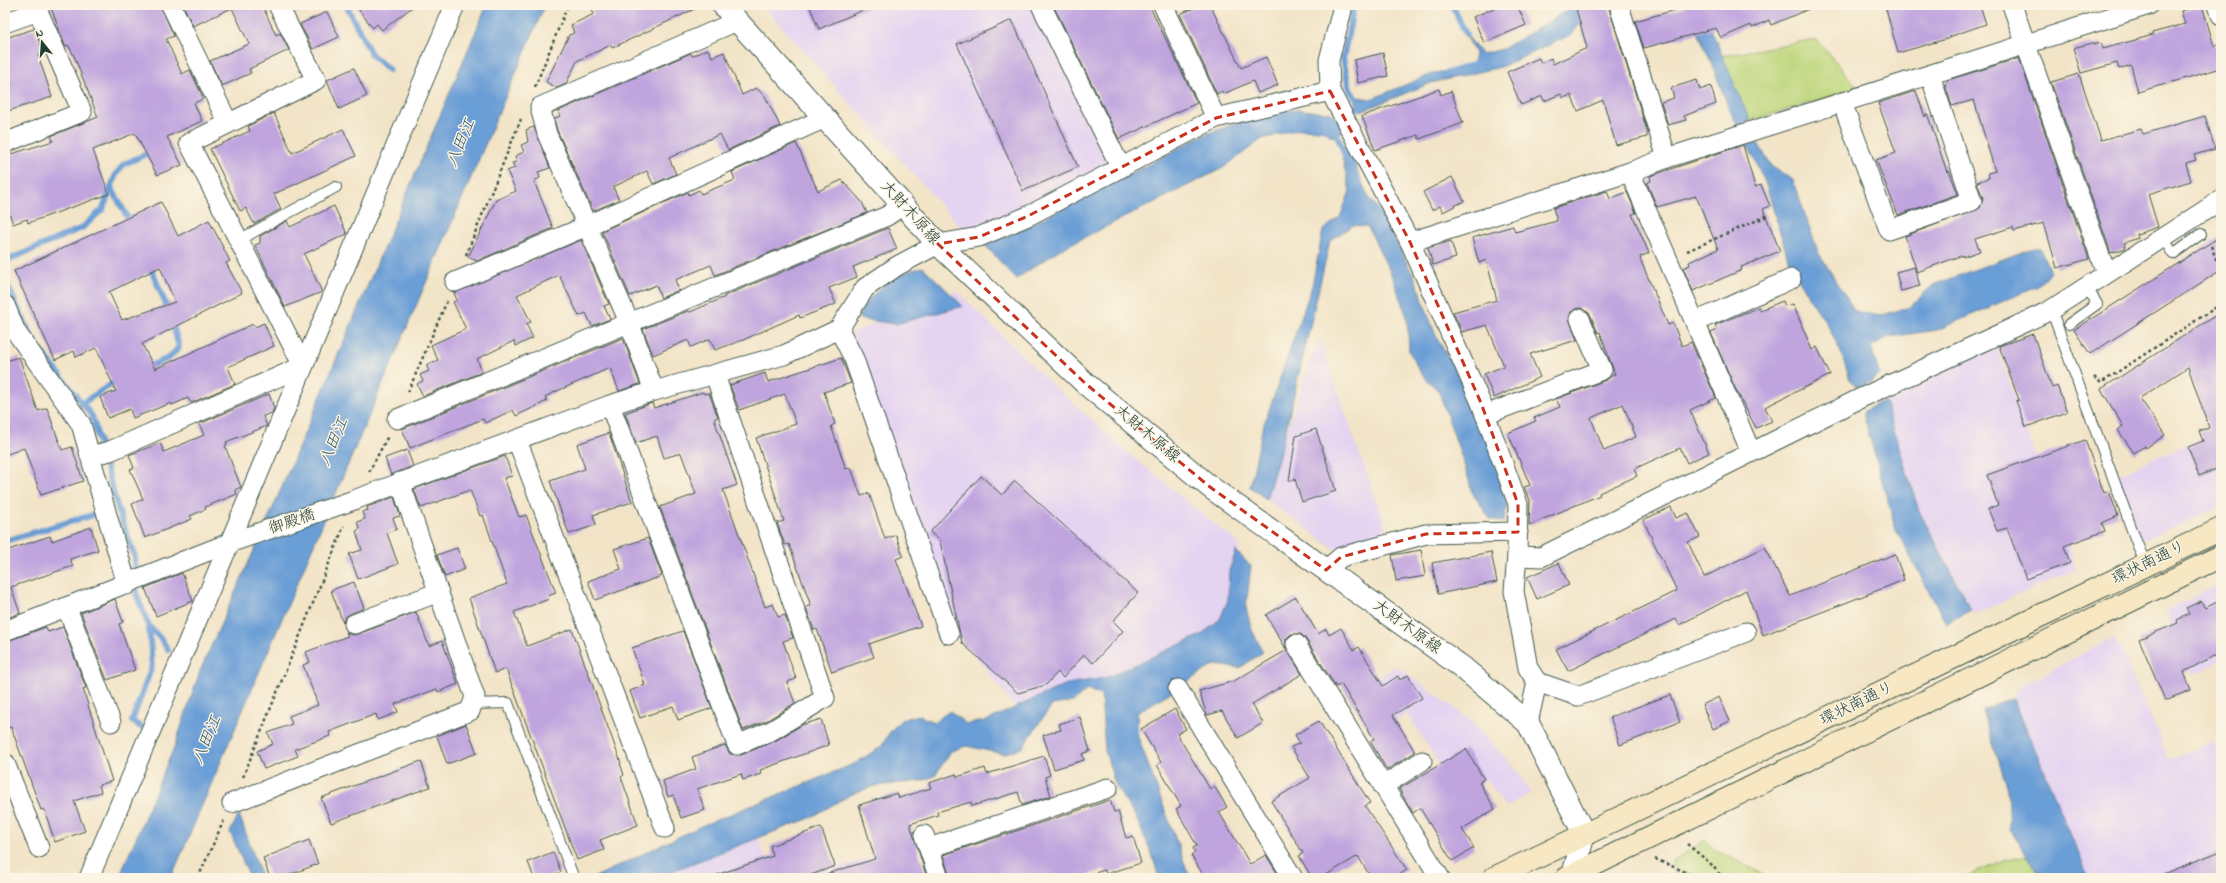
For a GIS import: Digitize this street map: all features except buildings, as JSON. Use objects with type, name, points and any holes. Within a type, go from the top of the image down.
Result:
[{"type":"main road","name":"環状南通り","points":[[1494,878],[2221,529]]},
{"type":"main road","name":"環状南通り","points":[[1572,877],[2221,556]]},
{"type":"street","points":[[171,5],[228,124]]},
{"type":"street","points":[[278,5],[316,80],[189,143],[303,366]]},
{"type":"street","points":[[89,878],[455,5]]},
{"type":"street","points":[[1041,5],[1121,168]]},
{"type":"street","points":[[1163,5],[1216,118]]},
{"type":"street","points":[[1341,5],[1342,10],[1329,60],[1335,99],[1410,242],[1485,416],[1518,504],[1517,556],[1514,591],[1528,668],[1537,682],[1578,696],[1746,632]]},
{"type":"street","points":[[2012,5],[2106,274]]},
{"type":"street","points":[[1410,242],[1630,172],[1667,158],[2149,5]]},
{"type":"street","points":[[2218,5],[2221,15]]},
{"type":"street","points":[[1620,9],[1667,158]]},
{"type":"street","points":[[5,23],[38,11],[82,112],[5,143]]},
{"type":"street","points":[[654,390],[629,322],[547,134],[540,107],[730,13]]},
{"type":"street","name":"大財木原線","points":[[730,13],[938,244],[1086,384],[1210,487],[1462,667],[1528,722],[1584,834]]},
{"type":"street","points":[[1842,102],[1889,230],[1972,201],[1930,75]]},
{"type":"street","points":[[949,634],[854,359],[839,329],[865,288],[897,266],[938,244],[979,237],[1028,216],[1216,118],[1335,99]]},
{"type":"street","points":[[455,282],[586,226],[825,118]]},
{"type":"street","points":[[1630,172],[1752,452]]},
{"type":"street","points":[[1517,556],[1541,557],[1868,395],[2049,311],[2221,200]]},
{"type":"street","points":[[397,419],[887,216],[903,205]]},
{"type":"street","points":[[1695,322],[1791,279]]},
{"type":"street","points":[[5,305],[16,332],[99,454],[135,582]]},
{"type":"street","points":[[1485,416],[1602,370],[1580,319]]},
{"type":"street","name":"御殿橋","points":[[5,632],[135,582],[229,543],[354,500],[654,390],[715,375],[784,355],[839,329]]},
{"type":"street","points":[[99,454],[303,366]]},
{"type":"street","points":[[610,405],[737,744],[771,731],[825,698],[715,375]]},
{"type":"street","points":[[517,440],[665,828]]},
{"type":"street","points":[[232,803],[470,711],[475,697],[400,482]]},
{"type":"street","points":[[1326,570],[1341,557],[1426,534],[1518,532]]},
{"type":"street","points":[[354,624],[438,592]]},
{"type":"street","points":[[67,608],[111,722]]},
{"type":"street","points":[[1296,644],[1440,878]]},
{"type":"street","points":[[1528,722],[1537,682]]},
{"type":"street","points":[[1178,689],[1294,878]]},
{"type":"street","points":[[1383,786],[1422,762]]},
{"type":"street","points":[[5,763],[39,848]]},
{"type":"street","points":[[939,878],[926,842],[1108,788]]},
{"type":"street","points":[[1572,877],[1584,834]]},
{"type":"lane","points":[[239,240],[336,188]]},
{"type":"lane","points":[[2163,237],[2173,254],[2201,234]]},
{"type":"lane","points":[[2069,324],[2097,304],[2086,286]]},
{"type":"lane","points":[[2049,311],[2055,320],[2146,565]]},
{"type":"lane","points":[[472,704],[508,703],[572,876]]},
{"type":"path","points":[[1668,259],[1767,216]]},
{"type":"path","points":[[2201,234],[2208,237],[2221,272]]},
{"type":"path","points":[[2091,371],[2094,378],[2101,383],[2221,304]]},
{"type":"path","points":[[198,878],[232,803],[354,500]]},
{"type":"path","points":[[1686,843],[1710,863],[1723,878]]},
{"type":"path","points":[[1655,859],[1700,878]]},
{"type":"highlighted area","points":[[1330,91],[1410,242],[1481,403],[1518,504],[1518,532],[1426,534],[1341,557],[1326,570],[1210,487],[1086,384],[938,244],[979,237],[1028,216],[1216,118]]},
{"type":"shaded area","points":[[762,5],[1035,5],[1112,165],[968,235]]},
{"type":"shaded area","points":[[957,291],[1048,381],[1134,458],[1240,545],[1226,622],[1111,682],[1016,708],[956,632],[851,333]]},
{"type":"shaded area","points":[[1319,338],[1388,534],[1335,549],[1266,499],[1283,442]]},
{"type":"shaded area","points":[[1994,341],[2077,569],[1974,614],[1919,511],[1885,402],[1885,392]]},
{"type":"shaded area","points":[[2221,430],[2221,505],[2184,523],[2138,541],[2115,476]]},
{"type":"shaded area","points":[[2221,583],[2221,661],[2193,675],[2165,612]]},
{"type":"shaded area","points":[[2115,637],[2169,759],[2213,742],[2221,761],[2221,878],[2089,878],[2013,698],[2018,687]]},
{"type":"shaded area","points":[[1396,666],[1468,718],[1518,772],[1531,793],[1505,807],[1487,779],[1460,796],[1407,714],[1395,721],[1370,682]]},
{"type":"shaded area","points":[[757,833],[772,878],[640,878]]},
{"type":"shaded area","points":[[873,857],[881,878],[811,878],[825,871]]},
{"type":"green space","points":[[1816,39],[1858,88],[1750,121],[1721,56]]},
{"type":"green space","points":[[1705,840],[1714,849],[1770,878],[1673,878],[1673,861]]},
{"type":"green space","points":[[2027,856],[2045,878],[1962,878],[2004,861]]},
{"type":"water","name":"八田江","points":[[487,5],[545,5],[171,878],[119,878],[175,745],[200,671],[272,510]]},
{"type":"water","points":[[1576,5],[1591,10],[1571,35],[1501,67],[1431,83],[1361,111],[1354,102],[1360,97],[1371,99],[1434,73],[1472,67],[1475,54],[1466,34],[1481,54],[1503,49]]},
{"type":"water","points":[[1686,5],[1701,5],[1750,121],[1738,126],[1729,109],[1709,57]]},
{"type":"water","points":[[1287,109],[1329,112],[1339,119],[1342,132],[1333,137],[1322,130],[1299,129],[1262,139],[1223,168],[1059,250],[1016,279],[985,245],[1012,234],[1150,164],[1199,137],[1255,116]]},
{"type":"water","points":[[1758,143],[1771,166],[1793,180],[1818,252],[1855,311],[1879,316],[1910,307],[1933,285],[2030,249],[2040,249],[2050,271],[2038,286],[1937,330],[1889,337],[1871,346],[1879,374],[1872,382],[1856,387],[1850,380],[1840,350],[1827,324],[1808,296],[1789,262],[1765,182],[1747,144]]},
{"type":"water","points":[[1350,153],[1367,194],[1380,212],[1414,276],[1436,336],[1480,415],[1507,504],[1504,522],[1490,519],[1472,492],[1439,392],[1420,372],[1409,351],[1407,317],[1392,276],[1368,227],[1353,225],[1330,241],[1283,442],[1266,499],[1250,487],[1262,430],[1312,286],[1323,230],[1340,217],[1350,191],[1342,157]]},
{"type":"water","points":[[923,267],[963,306],[896,324],[860,319],[859,312],[873,295],[886,283],[902,274]]},
{"type":"water","points":[[1885,402],[1919,511],[1971,610],[1946,623],[1896,530],[1863,413],[1874,405]]},
{"type":"water","points":[[1236,551],[1251,566],[1246,608],[1252,630],[1263,652],[1240,668],[1214,665],[1137,713],[1138,737],[1190,878],[1159,878],[1152,854],[1135,816],[1116,787],[1105,751],[1101,695],[1087,690],[1073,702],[1052,705],[1022,748],[1003,754],[966,746],[951,751],[935,776],[921,781],[874,786],[850,795],[810,818],[654,878],[593,878],[699,827],[856,763],[882,746],[889,733],[902,719],[921,715],[924,718],[934,722],[950,711],[966,724],[986,721],[1067,684],[1105,678],[1201,635],[1220,619],[1228,600],[1229,571]]},
{"type":"water","points":[[2013,698],[2089,878],[2045,878],[2027,856],[2010,829],[2008,789],[1982,710]]},
{"type":"water","points":[[239,814],[262,878],[250,878],[230,832]]},
{"type":"waterway","points":[[346,5],[371,54],[389,70]]},
{"type":"waterway","points":[[1352,5],[1353,10],[1343,59],[1350,90],[1357,100],[1358,107]]},
{"type":"waterway","points":[[1452,5],[1466,34]]},
{"type":"waterway","points":[[1447,73],[1479,63]]},
{"type":"waterway","points":[[1346,115],[1364,105]]},
{"type":"waterway","points":[[1334,127],[1348,163]]},
{"type":"waterway","points":[[5,269],[8,260],[82,228],[103,209],[116,174],[124,164],[153,151]]},
{"type":"waterway","points":[[112,189],[131,224]]},
{"type":"waterway","points":[[149,264],[169,312]]},
{"type":"waterway","points":[[5,280],[35,343],[92,416],[118,509],[135,557],[136,593],[149,626],[152,666],[132,721],[141,727]]},
{"type":"waterway","points":[[147,367],[169,358],[179,347],[172,321]]},
{"type":"waterway","points":[[81,404],[118,380]]},
{"type":"waterway","points":[[5,541],[96,514]]},
{"type":"waterway","points":[[149,626],[161,639],[168,650]]}]
